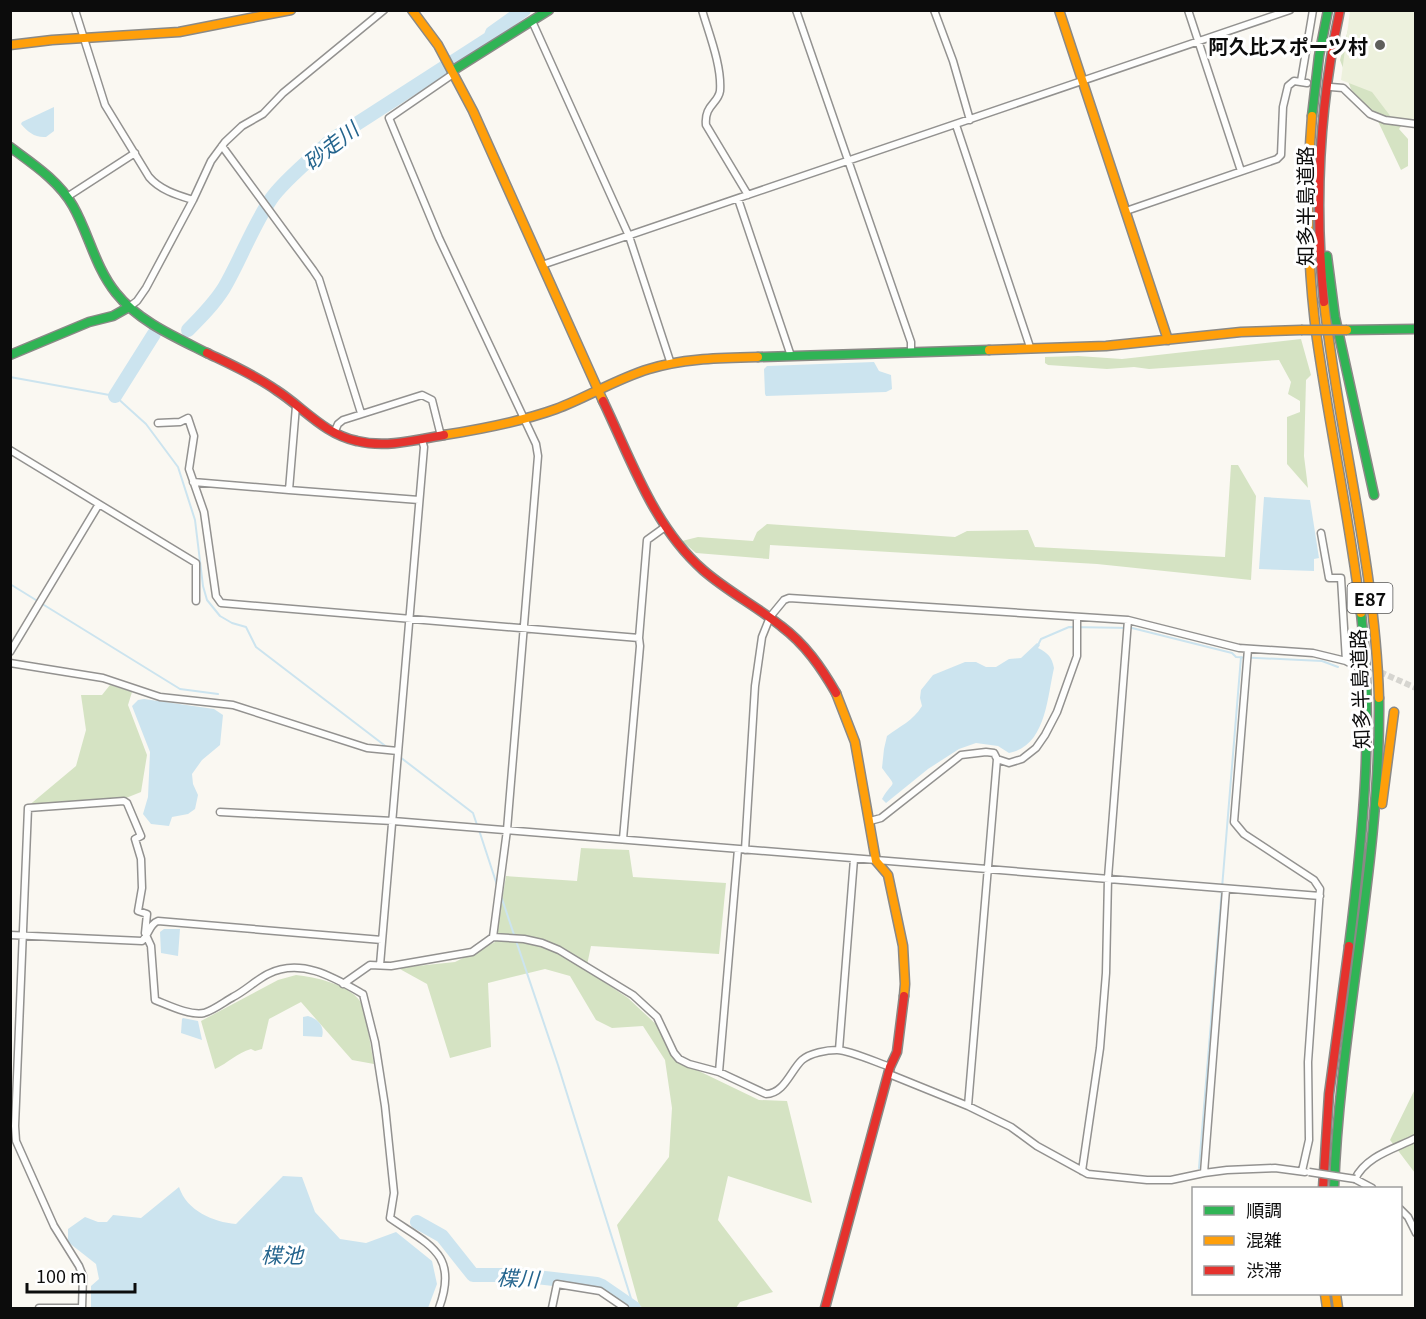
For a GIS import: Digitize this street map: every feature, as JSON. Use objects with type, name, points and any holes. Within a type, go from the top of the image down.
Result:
[{"type":"main road","points":[[412,10],[450,68],[473,111],[598,390],[651,503],[665,527],[703,570],[725,588],[770,617],[810,653],[820,665],[838,696],[855,742],[876,861],[888,875],[903,946],[904,984],[897,1052],[825,1308]]},
{"type":"main road","points":[[450,68],[549,10]]},
{"type":"main road","points":[[1059,10],[1168,340]]},
{"type":"main road","name":"知多半島道路","points":[[1323,1187],[1329,1090],[1358,874],[1367,741],[1363,641],[1354,558],[1324,382],[1315,319],[1308,238],[1309,140],[1328,10]]},
{"type":"main road","name":"知多半島道路","points":[[1334,1187],[1339,1093],[1369,878],[1379,741],[1379,694],[1375,639],[1321,276],[1319,196],[1323,108],[1340,10]]},
{"type":"main road","points":[[10,45],[179,32],[289,11]]},
{"type":"main road","points":[[10,147],[43,171],[68,198],[80,221],[98,267],[111,287],[129,307],[159,327],[238,367],[276,390],[313,420],[334,433],[356,442],[377,445],[422,440],[523,419],[555,409],[636,373],[671,364],[711,358],[1106,346],[1241,332],[1416,329]]},
{"type":"main road","points":[[1319,196],[1323,212],[1335,317],[1374,495]]},
{"type":"main road","points":[[10,355],[88,322],[113,316],[129,307]]},
{"type":"main road","points":[[1369,878],[1374,868],[1394,712]]},
{"type":"street","points":[[75,10],[105,105],[135,153],[155,184],[194,200]]},
{"type":"street","points":[[129,307],[146,288],[194,200],[211,161],[231,135],[263,114],[283,93],[384,10]]},
{"type":"street","points":[[702,10],[716,55],[720,92],[705,117],[706,125],[748,195]]},
{"type":"street","points":[[796,10],[910,342],[911,351]]},
{"type":"street","points":[[934,10],[970,120]]},
{"type":"street","points":[[1188,10],[1241,171]]},
{"type":"street","points":[[542,265],[1290,10]]},
{"type":"street","points":[[1126,211],[1277,159],[1281,155],[1286,92],[1290,83],[1304,82],[1313,10]]},
{"type":"street","points":[[532,21],[629,236],[671,364]]},
{"type":"street","points":[[450,68],[389,118],[439,238],[536,444],[538,456],[507,830],[493,937]]},
{"type":"street","points":[[1331,87],[1343,88],[1370,114],[1385,120],[1416,124]]},
{"type":"street","points":[[956,125],[1029,347]]},
{"type":"street","points":[[222,146],[321,284],[361,413]]},
{"type":"street","points":[[68,198],[135,153]]},
{"type":"street","points":[[738,199],[791,356]]},
{"type":"street","points":[[334,433],[341,420],[418,395],[432,400],[441,436]]},
{"type":"street","points":[[289,490],[296,406]]},
{"type":"street","points":[[158,423],[180,422],[188,418],[194,436],[189,469],[204,512],[216,596],[220,603],[639,638]]},
{"type":"street","points":[[380,965],[424,447],[422,440]]},
{"type":"street","points":[[10,450],[199,563],[196,601]]},
{"type":"street","points":[[193,482],[419,500]]},
{"type":"street","points":[[10,652],[99,504]]},
{"type":"street","points":[[623,839],[647,540],[665,527]]},
{"type":"street","points":[[1320,533],[1329,578],[1341,578],[1346,661]]},
{"type":"street","points":[[719,1072],[742,850],[755,686],[762,637],[770,617],[784,600],[789,598],[1128,620],[1248,650],[1313,653],[1346,661],[1359,668]]},
{"type":"street","points":[[997,759],[1009,763],[1022,759],[1029,755],[1045,735],[1057,712],[1077,656],[1077,617]]},
{"type":"street","points":[[1082,1171],[1100,1048],[1106,973],[1108,878],[1128,620]]},
{"type":"street","points":[[1248,650],[1234,822],[1244,834],[1314,880],[1319,886],[1308,1062],[1309,1140],[1305,1172]]},
{"type":"street","points":[[10,663],[103,678],[160,697],[228,704],[367,748],[398,750]]},
{"type":"street","points":[[870,821],[881,818],[961,755],[994,753],[997,759],[968,1106]]},
{"type":"street","points":[[39,1308],[82,1308],[83,1276],[54,1226],[13,1141],[28,808],[124,801],[127,803],[141,836],[135,839],[141,859],[142,888],[138,911],[147,914],[145,933],[151,946],[154,998],[157,1001],[193,1013],[204,1013],[269,974],[293,967],[318,971],[363,994],[375,1042],[385,1106],[394,1193],[390,1218],[430,1245],[442,1261],[447,1279],[439,1308]]},
{"type":"street","points":[[220,812],[393,821],[1320,896]]},
{"type":"street","points":[[839,1050],[854,859]]},
{"type":"street","points":[[1204,1173],[1226,889]]},
{"type":"street","points":[[10,935],[142,941],[148,936],[152,925],[158,921],[382,940]]},
{"type":"street","points":[[343,984],[370,965],[391,966],[472,952],[493,937],[524,939],[559,950],[633,995],[657,1017],[679,1059],[719,1072],[766,1094],[772,1094],[778,1090],[803,1059],[818,1053],[839,1050],[1011,1127],[1037,1146],[1088,1174],[1171,1180],[1204,1173],[1275,1168],[1355,1179],[1370,1187]]},
{"type":"street","points":[[1355,1179],[1359,1170],[1374,1158],[1416,1138]]},
{"type":"street","points":[[1402,1210],[1416,1233]]},
{"type":"street","points":[[552,1308],[557,1284],[600,1291],[625,1308]]},
{"type":"green space","name":"阿久比スポーツ村","points":[[1350,11],[1415,11],[1415,120],[1391,117],[1372,92],[1341,80]]},
{"type":"green space","name":"阿久比スポーツ村","points":[[1353,11],[1415,11],[1415,124],[1404,122],[1399,129],[1408,139],[1408,166],[1401,170],[1376,117],[1365,108],[1351,89],[1340,60]]},
{"type":"green space","points":[[1301,339],[1311,375],[1306,380],[1304,456],[1308,488],[1287,464],[1287,417],[1300,412],[1300,401],[1288,394],[1291,382],[1279,360],[1149,369],[1134,367],[1107,369],[1045,363],[1045,357],[1078,356],[1122,359]]},
{"type":"green space","points":[[1231,465],[1238,465],[1256,496],[1251,580],[1097,564],[770,545],[769,559],[696,553],[682,541],[698,537],[753,541],[757,532],[767,524],[955,537],[967,531],[1028,530],[1035,547],[1225,557]]},
{"type":"green space","points":[[110,685],[132,692],[128,705],[147,755],[141,792],[126,798],[27,807],[76,766],[86,730],[81,695],[102,695]]},
{"type":"green space","points":[[581,848],[629,850],[633,877],[726,883],[719,954],[591,946],[586,970],[628,998],[659,1027],[676,1060],[759,1100],[787,1101],[812,1203],[728,1176],[718,1220],[773,1292],[740,1302],[736,1308],[643,1308],[639,1305],[617,1225],[669,1157],[672,1108],[665,1060],[643,1026],[612,1028],[596,1020],[570,976],[545,969],[488,983],[491,1047],[450,1058],[427,984],[398,968],[455,962],[495,942],[506,876],[577,881]]},
{"type":"green space","points":[[296,975],[339,986],[355,995],[362,1006],[374,1064],[352,1060],[301,1002],[269,1019],[262,1049],[246,1051],[215,1069],[201,1021],[278,980]]},
{"type":"green space","points":[[1415,1089],[1415,1173],[1390,1140]]},
{"type":"water","points":[[54,107],[54,131],[46,137],[32,134],[21,124],[22,122]]},
{"type":"water","points":[[874,362],[879,371],[891,375],[892,389],[886,392],[766,396],[765,394],[764,369],[767,366]]},
{"type":"water","points":[[1264,497],[1310,500],[1319,558],[1314,559],[1314,571],[1259,569]]},
{"type":"water","points":[[1037,643],[1040,645],[1038,648],[1051,658],[1054,668],[1043,719],[1031,741],[1021,749],[1009,753],[998,746],[976,743],[959,749],[928,769],[886,803],[882,799],[892,784],[882,768],[887,736],[910,719],[922,706],[921,690],[933,675],[965,662],[996,667],[1009,659],[1021,658]]},
{"type":"water","points":[[138,700],[214,709],[223,715],[220,745],[202,760],[192,774],[198,795],[195,809],[188,814],[172,817],[169,826],[151,824],[143,814],[148,797],[150,752],[132,706]]},
{"type":"water","points":[[164,929],[180,929],[178,956],[161,953],[160,932]]},
{"type":"water","points":[[308,1016],[320,1024],[322,1037],[303,1036],[303,1017]]},
{"type":"water","points":[[183,1018],[198,1021],[202,1040],[181,1033]]},
{"type":"water","name":"楪池","points":[[283,1176],[302,1177],[315,1212],[340,1239],[366,1243],[396,1232],[432,1261],[437,1284],[428,1308],[91,1308],[91,1286],[99,1279],[96,1264],[68,1242],[68,1229],[85,1217],[98,1222],[107,1222],[113,1215],[141,1218],[179,1187],[194,1209],[210,1218],[236,1224]]},
{"type":"waterway","name":"砂走川","points":[[188,330],[220,294],[264,210],[290,177],[330,141],[490,38],[492,33],[524,10]]},
{"type":"waterway","name":"砂走川","points":[[115,396],[154,334]]},
{"type":"waterway","points":[[10,377],[115,396],[146,424],[178,467],[195,520],[203,586],[207,600],[220,616],[246,627],[256,647],[388,748]]},
{"type":"waterway","points":[[10,584],[180,689],[218,694]]},
{"type":"waterway","points":[[1038,645],[1041,639],[1069,627],[1132,628],[1232,653],[1236,657],[1322,661],[1338,667]]},
{"type":"waterway","points":[[1199,1168],[1241,657]]},
{"type":"waterway","points":[[400,757],[473,813],[477,825]]},
{"type":"waterway","points":[[479,830],[497,885]]},
{"type":"waterway","points":[[501,896],[558,1065],[634,1308]]},
{"type":"waterway","name":"楪川","points":[[417,1222],[442,1236],[473,1275],[519,1275],[597,1284],[634,1308]]},
{"type":"tunnel","points":[[1363,668],[1371,668],[1416,688]]},
{"type":"traffic: fast","points":[[452,71],[549,10]]},
{"type":"traffic: fast","points":[[1312,116],[1319,56],[1328,10]]},
{"type":"traffic: fast","points":[[10,147],[45,174],[67,197],[79,217],[97,261],[109,283],[125,303],[158,328],[207,353]]},
{"type":"traffic: fast","points":[[1327,256],[1335,317],[1374,495]]},
{"type":"traffic: fast","points":[[10,355],[89,322],[113,316],[129,307]]},
{"type":"traffic: fast","points":[[1347,330],[1416,329]]},
{"type":"traffic: fast","points":[[758,357],[989,350]]},
{"type":"traffic: fast","points":[[1349,946],[1359,863],[1367,738],[1367,696],[1361,613]]},
{"type":"traffic: fast","points":[[1334,1187],[1344,1065],[1374,821],[1379,698]]},
{"type":"traffic: slow","points":[[10,45],[179,32],[291,10]]},
{"type":"traffic: slow","points":[[412,10],[438,45],[473,111],[603,401]]},
{"type":"traffic: slow","points":[[1059,10],[1168,340]]},
{"type":"traffic: slow","points":[[1312,116],[1308,228],[1311,283],[1322,373],[1361,613]]},
{"type":"traffic: slow","points":[[1324,302],[1371,598],[1379,698]]},
{"type":"traffic: slow","points":[[989,350],[1106,346],[1241,332],[1301,330]]},
{"type":"traffic: slow","points":[[1301,330],[1347,330]]},
{"type":"traffic: slow","points":[[444,435],[501,425],[542,414],[625,378],[662,365],[703,359],[758,357]]},
{"type":"traffic: slow","points":[[836,693],[855,742],[876,861],[888,875],[903,946],[904,996]]},
{"type":"traffic: slow","points":[[1382,804],[1394,712]]},
{"type":"traffic: slow","points":[[1325,1295],[1327,1308]]},
{"type":"traffic: slow","points":[[1336,1295],[1338,1308]]},
{"type":"traffic: jam","points":[[1324,302],[1319,228],[1320,155],[1327,83],[1340,10]]},
{"type":"traffic: jam","points":[[207,353],[260,379],[324,427],[345,438],[379,444],[444,435]]},
{"type":"traffic: jam","points":[[603,401],[645,491],[670,533],[685,552],[712,578],[798,640],[836,693]]},
{"type":"traffic: jam","points":[[1323,1187],[1329,1094],[1349,946]]},
{"type":"traffic: jam","points":[[825,1308],[890,1067],[897,1052],[904,996]]},
{"type":"place","name":"阿久比スポーツ村","points":[[1380,45]]}]
